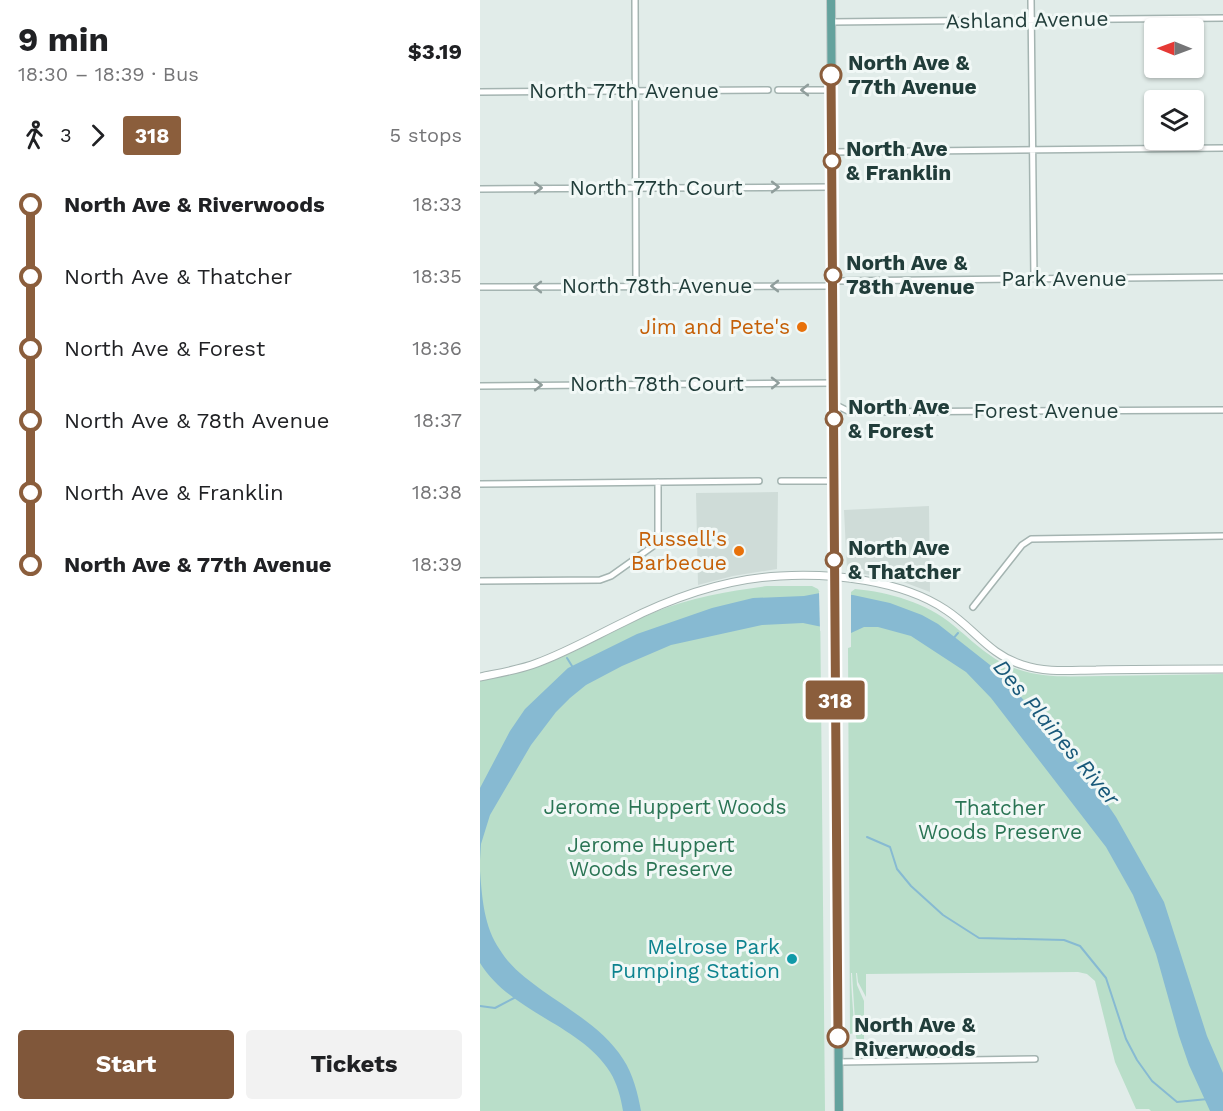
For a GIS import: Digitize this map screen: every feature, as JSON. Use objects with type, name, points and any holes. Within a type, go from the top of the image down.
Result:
[{"type":"main road","points":[[831,0],[839,1111]]},
{"type":"street","points":[[635,0],[636,286]]},
{"type":"street","points":[[1031,0],[1034,279]]},
{"type":"street","name":"Ashland Avenue","points":[[831,22],[1223,18]]},
{"type":"street","name":"North 77th Avenue","points":[[480,92],[768,90]]},
{"type":"street","points":[[778,90],[832,90]]},
{"type":"street","points":[[832,152],[1223,148]]},
{"type":"street","name":"North 77th Court","points":[[480,189],[832,186]]},
{"type":"street","name":"Park Avenue","points":[[833,283],[1223,278]]},
{"type":"street","name":"North 78th Avenue","points":[[480,287],[833,283]]},
{"type":"street","name":"North 78th Court","points":[[480,386],[834,383]]},
{"type":"street","name":"Forest Avenue","points":[[834,404],[850,412],[1223,410]]},
{"type":"street","points":[[480,484],[759,481]]},
{"type":"street","points":[[780,481],[834,481]]},
{"type":"street","points":[[480,581],[600,580],[611,576],[656,544],[658,482]]},
{"type":"street","points":[[973,607],[1022,545],[1031,539],[1223,536]]},
{"type":"street","points":[[480,677],[536,664],[654,607],[704,588],[773,576],[834,578],[884,584],[927,599],[956,617],[991,649],[1026,666],[1056,670],[1223,669]]},
{"type":"street","points":[[838,1062],[1035,1059]]},
{"type":"shaded area","points":[[778,492],[777,569],[733,576],[698,585],[696,493]]},
{"type":"shaded area","points":[[929,506],[930,592],[898,580],[847,571],[844,510]]},
{"type":"green space","name":"Jerome Huppert Woods","points":[[767,586],[812,586],[820,593],[825,1111],[480,1111],[480,681],[546,664],[642,618],[682,602]]},
{"type":"green space","name":"Thatcher Woods Preserve","points":[[855,589],[894,596],[920,605],[943,617],[999,661],[1027,672],[1049,676],[1223,674],[1223,1111],[1136,1109],[1115,1062],[1095,981],[1087,974],[1078,972],[866,974],[866,997],[856,973],[857,985],[864,1001],[864,1053],[862,1053],[856,1037],[852,973],[854,1033],[850,1034],[848,648],[851,647],[851,592]]},
{"type":"water","points":[[820,593],[853,595],[890,603],[922,615],[938,624],[1004,676],[1057,741],[1082,767],[1116,817],[1164,902],[1207,1036],[1223,1073],[1223,1111],[1210,1111],[1189,1065],[1156,954],[1133,895],[1106,847],[991,698],[966,672],[911,636],[878,627],[864,627],[851,633],[803,623],[762,625],[671,645],[622,666],[586,685],[570,698],[556,712],[531,745],[490,815],[481,844],[480,860],[480,788],[510,731],[525,709],[568,668],[637,634],[712,608],[753,598],[804,596]]},
{"type":"water","points":[[480,871],[487,922],[500,950],[520,973],[586,1021],[616,1049],[627,1065],[637,1091],[641,1111],[623,1111],[615,1081],[597,1056],[582,1042],[510,995],[480,963]]},
{"type":"pier","points":[[819,592],[851,592],[851,636],[820,631]]},
{"type":"waterway","points":[[952,640],[958,633]]},
{"type":"waterway","points":[[567,658],[572,666]]},
{"type":"waterway","points":[[867,837],[890,847],[897,869],[911,886],[943,915],[979,938],[1064,940],[1080,946],[1106,978],[1126,1039],[1152,1081],[1177,1102],[1208,1099]]},
{"type":"waterway","points":[[480,1006],[495,1008],[516,997]]},
{"type":"bus line","name":"318","points":[[831,75],[838,1037]]},
{"type":"place","name":"North Ave & 77th Avenue","points":[[831,75]]},
{"type":"place","name":"North Ave & Franklin","points":[[832,161]]},
{"type":"place","name":"North Ave & 78th Avenue","points":[[833,275]]},
{"type":"place","name":"Jim and Pete's","points":[[802,327]]},
{"type":"place","name":"North Ave & Forest","points":[[834,419]]},
{"type":"place","name":"Russell's Barbecue","points":[[739,551]]},
{"type":"place","name":"North Ave & Thatcher","points":[[834,560]]},
{"type":"place","name":"Melrose Park Pumping Station","points":[[792,959]]},
{"type":"place","name":"North Ave & Riverwoods","points":[[838,1037]]},
{"type":"water label","name":"Des Plaines River","points":[[1057,732]]},
{"type":"park label","name":"Jerome Huppert Woods Preserve","points":[[651,857]]}]
